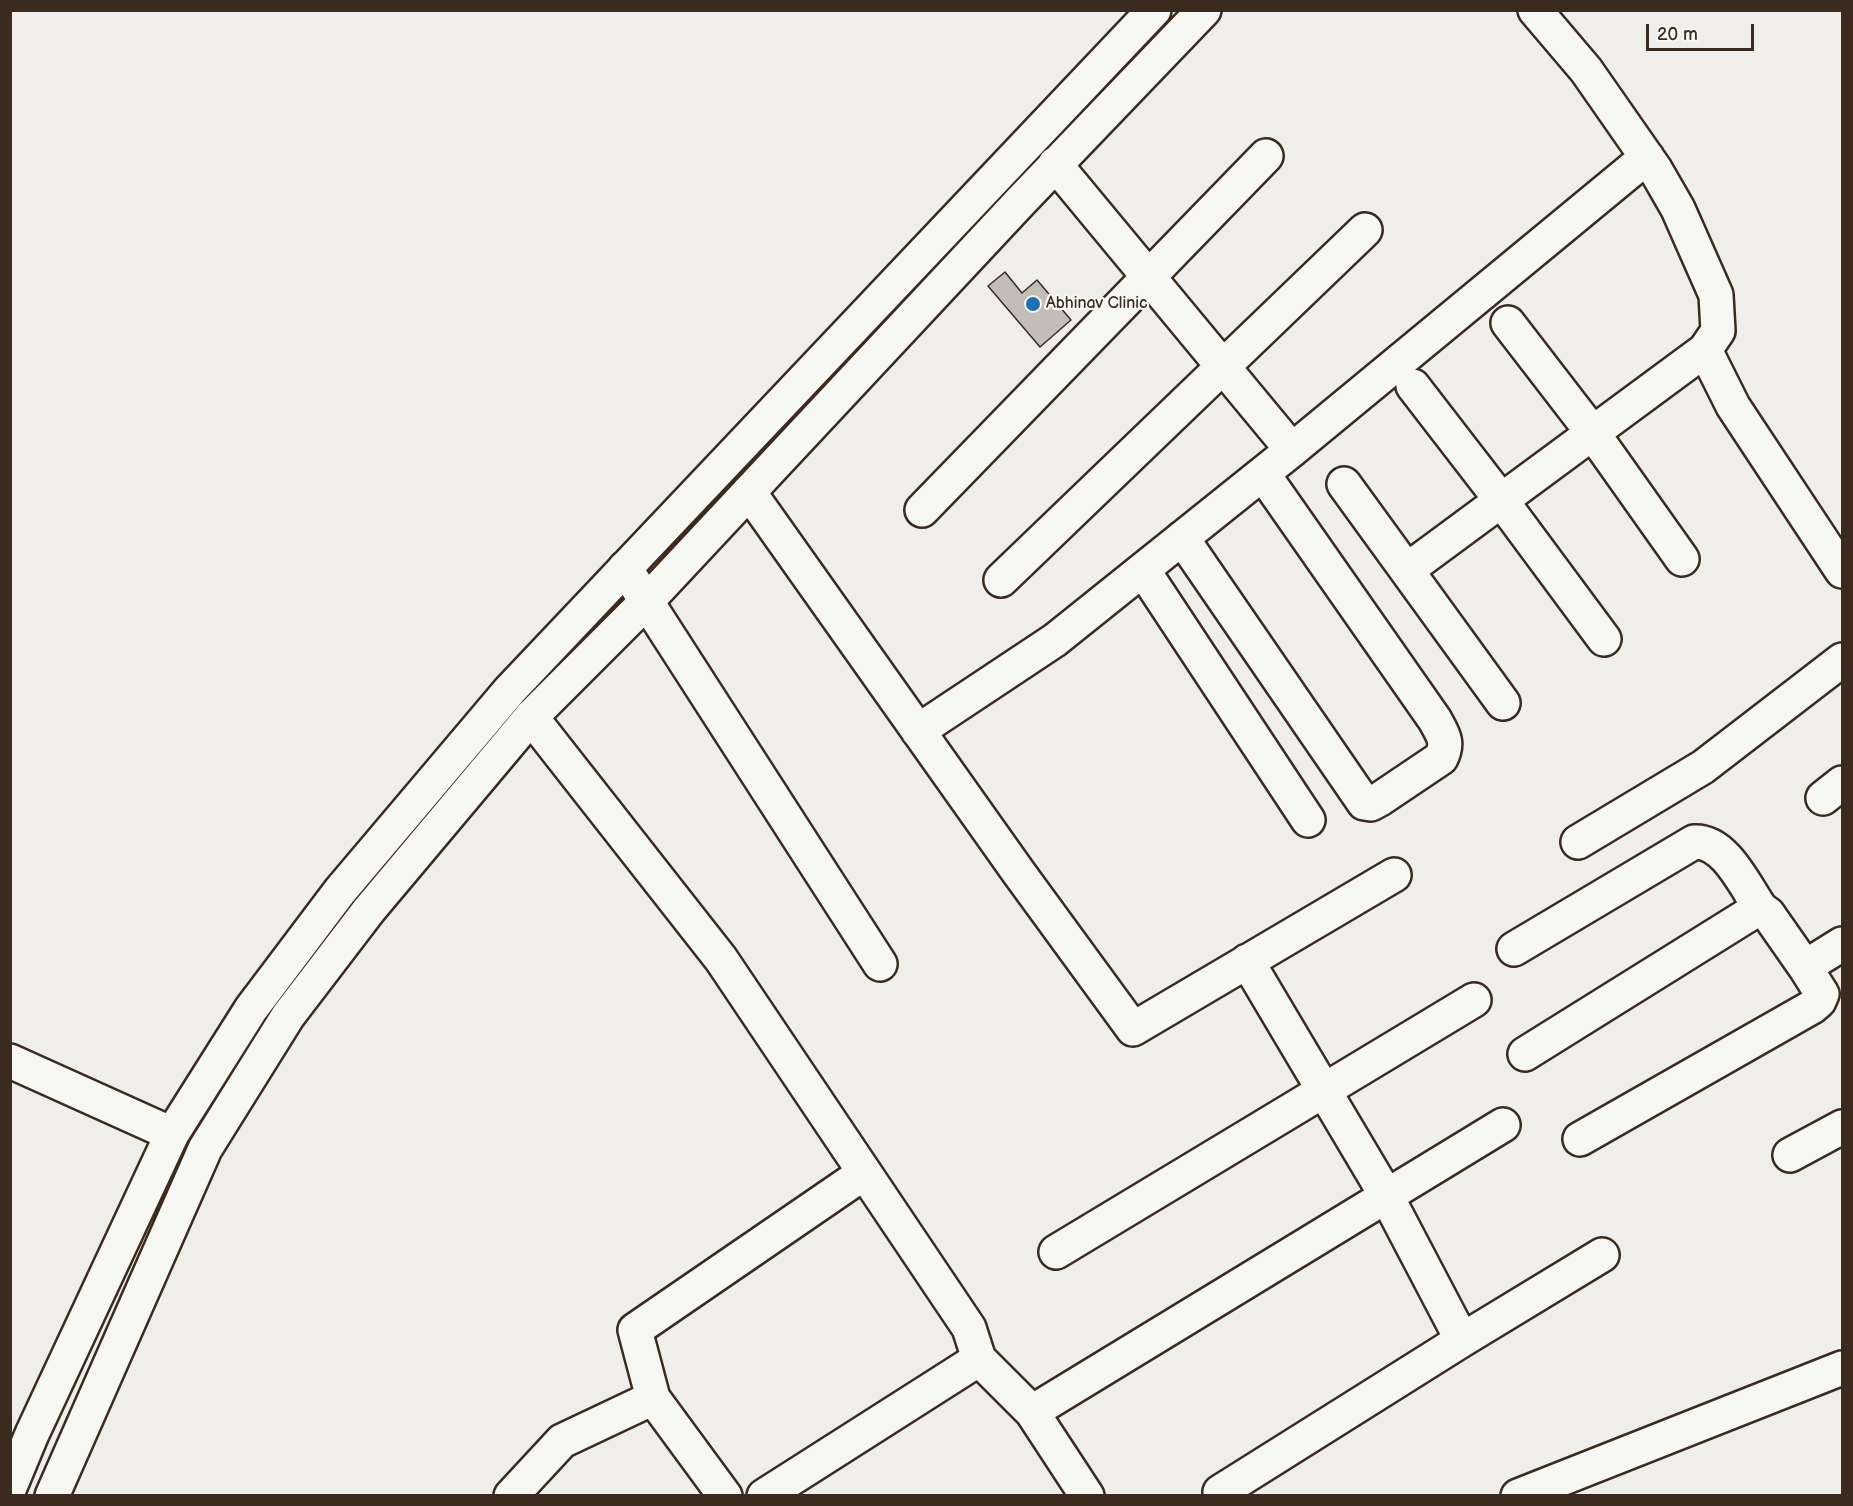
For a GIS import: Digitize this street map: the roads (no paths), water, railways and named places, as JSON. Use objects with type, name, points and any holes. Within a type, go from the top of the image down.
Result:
[{"type":"street","points":[[10,1487],[32,1434],[172,1134],[251,1010],[340,891],[510,690],[1154,10]]},
{"type":"street","points":[[52,1496],[211,1140],[288,1016],[369,910],[531,717],[647,601],[1055,164],[1204,10]]},
{"type":"street","points":[[1407,570],[1705,350],[1718,331],[1716,295],[1678,208],[1647,157],[1586,70],[1535,10]]},
{"type":"street","points":[[922,510],[1266,156]]},
{"type":"street","points":[[918,731],[1055,640],[1263,474],[1647,157]]},
{"type":"street","points":[[1055,164],[1292,450]]},
{"type":"street","points":[[1002,580],[1365,230]]},
{"type":"street","points":[[1508,323],[1592,432],[1682,559]]},
{"type":"street","points":[[1705,350],[1733,406],[1841,565]]},
{"type":"street","points":[[1413,386],[1604,639]]},
{"type":"street","points":[[1182,538],[1364,803],[1371,804],[1380,800],[1441,758],[1446,748],[1443,734],[1435,720],[1263,474]]},
{"type":"street","points":[[1344,484],[1503,703]]},
{"type":"street","points":[[749,492],[1133,1029],[1394,875]]},
{"type":"street","points":[[625,568],[880,964]]},
{"type":"street","points":[[1143,570],[1308,820]]},
{"type":"street","points":[[1578,842],[1702,767],[1842,660]]},
{"type":"street","points":[[531,717],[721,959],[969,1328],[979,1359],[1032,1412],[1087,1496]]},
{"type":"street","points":[[1514,949],[1694,842],[1705,842],[1722,851],[1822,994],[1820,1001],[1812,1007],[1580,1139]]},
{"type":"street","points":[[1525,1054],[1761,909]]},
{"type":"street","points":[[1805,967],[1842,944]]},
{"type":"street","points":[[1247,961],[1386,1195],[1462,1340]]},
{"type":"street","points":[[1056,1252],[1474,1000]]},
{"type":"street","points":[[10,1061],[172,1134]]},
{"type":"street","points":[[1032,1412],[1503,1125]]},
{"type":"street","points":[[1790,1155],[1842,1127]]},
{"type":"street","points":[[725,1496],[653,1398],[634,1330],[864,1173]]},
{"type":"street","points":[[1220,1492],[1602,1255]]},
{"type":"street","points":[[764,1496],[979,1359]]},
{"type":"street","points":[[1518,1496],[1842,1368]]},
{"type":"street","points":[[511,1496],[562,1441],[653,1398]]},
{"type":"place","name":"Abhinav Clinic","points":[[1033,304]]}]
